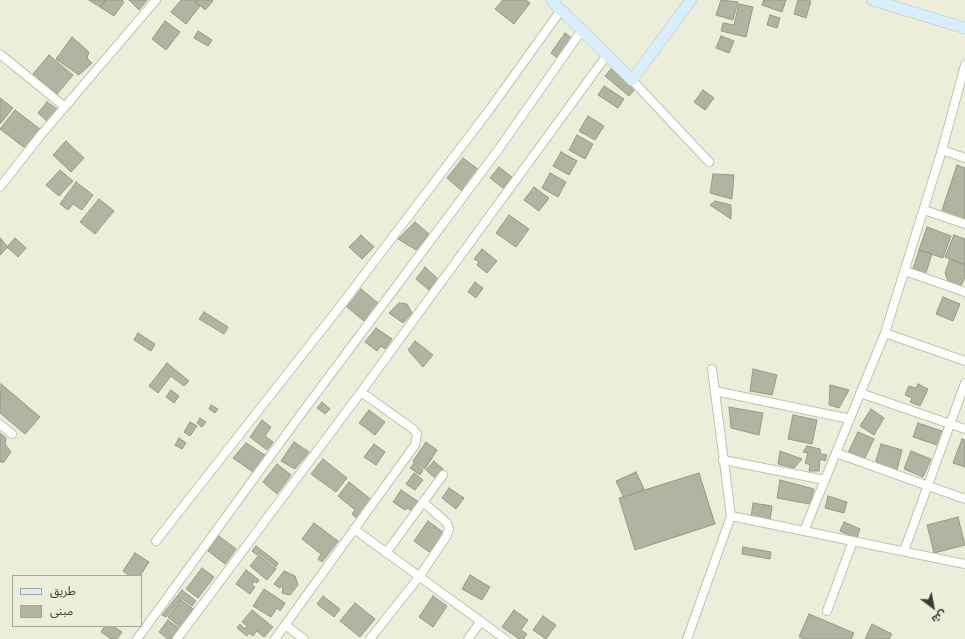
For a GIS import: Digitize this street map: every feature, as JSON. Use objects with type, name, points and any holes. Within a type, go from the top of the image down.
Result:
[{"type":"street","points":[[0,187],[65,107],[156,0]]},
{"type":"street","points":[[551,0],[632,80],[709,162]]},
{"type":"street","points":[[632,80],[691,0]]},
{"type":"street","points":[[872,0],[965,28]]},
{"type":"street","points":[[156,541],[345,301],[490,109],[561,10]]},
{"type":"street","points":[[137,639],[301,414],[489,163],[582,30]]},
{"type":"street","points":[[0,54],[65,107]]},
{"type":"street","points":[[177,639],[361,392],[607,55]]},
{"type":"street","points":[[804,531],[885,333],[961,93],[965,65]]},
{"type":"street","points":[[942,150],[965,158]]},
{"type":"street","points":[[924,210],[965,224]]},
{"type":"street","points":[[905,271],[965,292]]},
{"type":"street","points":[[885,333],[965,361]]},
{"type":"street","points":[[687,639],[730,516],[712,369]]},
{"type":"street","points":[[904,551],[965,383]]},
{"type":"street","points":[[715,391],[850,419]]},
{"type":"street","points":[[275,639],[408,455],[417,440],[417,434],[413,429],[361,392]]},
{"type":"street","points":[[860,393],[965,429]]},
{"type":"street","points":[[0,424],[12,434]]},
{"type":"street","points":[[836,453],[965,499]]},
{"type":"street","points":[[723,460],[825,480]]},
{"type":"street","points":[[386,553],[443,475]]},
{"type":"street","points":[[370,639],[419,577],[446,537],[449,529],[448,523],[423,502]]},
{"type":"street","points":[[730,516],[965,564]]},
{"type":"street","points":[[354,529],[505,639]]},
{"type":"street","points":[[827,611],[853,541]]},
{"type":"street","points":[[468,639],[481,621]]},
{"type":"street","points":[[285,625],[304,639]]},
{"type":"building","points":[[89,0],[106,0],[100,7]]},
{"type":"building","points":[[106,0],[122,0],[124,2],[114,16],[100,7]]},
{"type":"building","points":[[129,0],[147,0],[139,10]]},
{"type":"building","points":[[181,0],[192,0],[200,6],[186,24],[171,12]]},
{"type":"building","points":[[194,0],[212,0],[213,1],[205,10]]},
{"type":"building","points":[[503,0],[526,0],[530,3],[514,24],[495,9]]},
{"type":"building","points":[[721,0],[738,2],[733,20],[716,15]]},
{"type":"building","points":[[764,0],[786,0],[782,12],[762,5]]},
{"type":"building","points":[[798,0],[811,1],[806,18],[794,14]]},
{"type":"building","points":[[739,4],[753,7],[746,37],[721,31],[723,23],[734,25]]},
{"type":"building","points":[[770,15],[780,18],[777,28],[767,25]]},
{"type":"building","points":[[165,21],[180,32],[166,50],[152,39]]},
{"type":"building","points":[[198,31],[212,40],[208,46],[194,38]]},
{"type":"building","points":[[565,33],[574,40],[559,59],[551,53]]},
{"type":"building","points":[[721,36],[734,41],[729,53],[716,48]]},
{"type":"building","points":[[72,37],[89,52],[87,58],[92,63],[79,75],[56,59]]},
{"type":"building","points":[[49,55],[73,75],[57,94],[33,74]]},
{"type":"building","points":[[611,69],[635,89],[629,96],[605,76]]},
{"type":"building","points":[[604,86],[624,99],[618,108],[598,95]]},
{"type":"building","points":[[703,90],[714,98],[705,110],[694,102]]},
{"type":"building","points":[[0,98],[13,108],[0,124]]},
{"type":"building","points":[[47,102],[57,109],[47,121],[38,113]]},
{"type":"building","points":[[15,110],[40,129],[25,148],[0,129]]},
{"type":"building","points":[[588,116],[604,126],[595,140],[579,131]]},
{"type":"building","points":[[577,135],[593,144],[585,159],[569,150]]},
{"type":"building","points":[[66,141],[84,158],[71,172],[53,155]]},
{"type":"building","points":[[561,152],[577,161],[569,175],[553,166]]},
{"type":"building","points":[[463,158],[479,170],[462,191],[447,178]]},
{"type":"building","points":[[957,165],[965,168],[965,221],[941,213]]},
{"type":"building","points":[[499,167],[512,177],[503,188],[490,178]]},
{"type":"building","points":[[60,170],[73,181],[59,196],[46,185]]},
{"type":"building","points":[[550,173],[566,182],[558,197],[542,188]]},
{"type":"building","points":[[713,174],[734,175],[732,199],[710,193]]},
{"type":"building","points":[[76,182],[93,195],[82,210],[73,204],[68,210],[60,204]]},
{"type":"building","points":[[534,187],[549,198],[539,211],[524,200]]},
{"type":"building","points":[[99,199],[114,211],[95,234],[80,222]]},
{"type":"building","points":[[715,201],[731,205],[731,219],[710,205]]},
{"type":"building","points":[[509,215],[529,229],[516,247],[496,233]]},
{"type":"building","points":[[415,222],[429,234],[416,250],[398,239]]},
{"type":"building","points":[[927,227],[951,236],[943,258],[919,250]]},
{"type":"building","points":[[361,235],[374,247],[362,259],[349,247]]},
{"type":"building","points":[[954,235],[965,239],[965,265],[945,257]]},
{"type":"building","points":[[0,238],[8,247],[0,255]]},
{"type":"building","points":[[15,238],[26,248],[18,257],[7,247]]},
{"type":"building","points":[[482,249],[497,261],[487,273],[477,265],[479,262],[474,259]]},
{"type":"building","points":[[919,250],[932,254],[924,279],[911,275]]},
{"type":"building","points":[[950,259],[965,265],[965,277],[961,286],[948,281],[945,273]]},
{"type":"building","points":[[425,267],[438,279],[429,290],[416,279]]},
{"type":"building","points":[[475,282],[483,288],[476,298],[468,292]]},
{"type":"building","points":[[361,289],[378,303],[364,321],[347,307]]},
{"type":"building","points":[[943,297],[960,304],[953,321],[936,314]]},
{"type":"building","points":[[399,303],[407,304],[412,313],[403,323],[389,313]]},
{"type":"building","points":[[204,312],[228,327],[224,334],[199,319]]},
{"type":"building","points":[[376,328],[392,339],[385,349],[381,346],[377,351],[365,342]]},
{"type":"building","points":[[138,333],[155,344],[151,351],[134,340]]},
{"type":"building","points":[[415,341],[433,355],[423,367],[408,350]]},
{"type":"building","points":[[167,363],[189,381],[184,386],[171,376],[158,393],[149,386]]},
{"type":"building","points":[[753,369],[777,375],[772,395],[750,391]]},
{"type":"building","points":[[1,384],[40,417],[25,434],[0,413]]},
{"type":"building","points":[[918,384],[928,389],[920,406],[910,402],[912,398],[905,395],[909,386],[916,388]]},
{"type":"building","points":[[830,385],[849,390],[839,408],[829,405]]},
{"type":"building","points":[[171,390],[179,396],[174,403],[166,397]]},
{"type":"building","points":[[322,402],[330,409],[325,414],[317,408]]},
{"type":"building","points":[[211,405],[218,409],[215,413],[209,409]]},
{"type":"building","points":[[729,407],[763,413],[759,435],[731,428]]},
{"type":"building","points":[[871,409],[884,418],[874,435],[860,426]]},
{"type":"building","points":[[369,410],[385,422],[375,435],[359,423]]},
{"type":"building","points":[[793,415],[817,420],[812,444],[788,439]]},
{"type":"building","points":[[200,418],[206,422],[202,427],[197,423]]},
{"type":"building","points":[[262,420],[271,427],[265,436],[273,442],[267,450],[250,437]]},
{"type":"building","points":[[190,422],[197,426],[190,436],[184,432]]},
{"type":"building","points":[[918,423],[945,432],[940,446],[913,437]]},
{"type":"building","points":[[858,432],[874,439],[864,460],[848,453]]},
{"type":"building","points":[[0,433],[6,438],[5,444],[11,452],[4,462],[0,462]]},
{"type":"building","points":[[179,438],[186,443],[182,449],[175,445]]},
{"type":"building","points":[[962,439],[965,440],[965,467],[953,463]]},
{"type":"building","points":[[294,442],[309,452],[295,469],[281,461]]},
{"type":"building","points":[[426,442],[437,450],[425,469],[413,461]]},
{"type":"building","points":[[246,443],[265,455],[253,472],[233,458]]},
{"type":"building","points":[[374,444],[385,452],[376,465],[364,457]]},
{"type":"building","points":[[881,444],[902,450],[897,470],[875,464]]},
{"type":"building","points":[[807,446],[820,449],[821,454],[827,455],[825,461],[820,459],[819,471],[809,471],[810,465],[805,463],[808,453],[803,452]]},
{"type":"building","points":[[780,451],[802,459],[794,468],[778,464]]},
{"type":"building","points":[[911,451],[931,459],[923,477],[904,469]]},
{"type":"building","points":[[323,459],[347,478],[336,492],[311,474]]},
{"type":"building","points":[[434,461],[443,469],[435,478],[426,470]]},
{"type":"building","points":[[414,463],[423,470],[420,475],[410,468]]},
{"type":"building","points":[[277,464],[291,475],[277,494],[263,482]]},
{"type":"building","points":[[636,472],[644,489],[624,498],[616,481]]},
{"type":"building","points":[[414,473],[423,480],[415,490],[406,484]]},
{"type":"building","points":[[699,473],[715,524],[635,550],[619,498]]},
{"type":"building","points":[[780,480],[814,489],[810,504],[777,498]]},
{"type":"building","points":[[349,482],[373,501],[359,520],[352,514],[355,510],[338,496]]},
{"type":"building","points":[[449,488],[464,498],[456,509],[442,498]]},
{"type":"building","points":[[401,490],[419,502],[412,511],[407,508],[405,510],[393,502]]},
{"type":"building","points":[[828,496],[847,502],[844,513],[825,508]]},
{"type":"building","points":[[753,503],[772,506],[770,520],[751,517]]},
{"type":"building","points":[[958,517],[965,545],[934,553],[927,525]]},
{"type":"building","points":[[428,521],[444,533],[429,552],[414,541]]},
{"type":"building","points":[[844,522],[860,529],[857,538],[840,531]]},
{"type":"building","points":[[314,523],[338,541],[322,562],[318,559],[321,554],[302,539]]},
{"type":"building","points":[[219,536],[236,549],[225,564],[208,551]]},
{"type":"building","points":[[256,546],[278,563],[276,567],[259,553],[257,555],[252,551]]},
{"type":"building","points":[[743,547],[771,552],[770,559],[742,554]]},
{"type":"building","points":[[135,553],[149,562],[141,575],[129,575],[123,571]]},
{"type":"building","points":[[259,555],[276,569],[267,580],[250,566]]},
{"type":"building","points":[[202,568],[214,577],[198,598],[186,589]]},
{"type":"building","points":[[246,570],[259,580],[257,583],[254,581],[252,585],[255,587],[250,594],[236,584]]},
{"type":"building","points":[[284,571],[295,576],[298,585],[290,595],[282,593],[283,587],[281,586],[280,588],[274,584]]},
{"type":"building","points":[[470,575],[490,587],[482,600],[462,589]]},
{"type":"building","points":[[264,589],[285,603],[280,611],[277,608],[271,617],[253,606]]},
{"type":"building","points":[[182,590],[196,601],[192,606],[181,598],[166,617],[162,615]]},
{"type":"building","points":[[323,596],[340,609],[334,617],[317,604]]},
{"type":"building","points":[[433,596],[447,606],[433,627],[419,617]]},
{"type":"building","points":[[181,600],[193,609],[180,627],[168,617]]},
{"type":"building","points":[[355,603],[375,619],[360,637],[340,621]]},
{"type":"building","points":[[252,610],[273,627],[264,637],[257,631],[253,636],[249,633],[247,636],[237,628],[240,624],[245,629],[247,626],[242,622]]},
{"type":"building","points":[[514,610],[528,620],[521,630],[527,634],[523,639],[519,639],[502,627]]},
{"type":"building","points":[[809,614],[854,633],[851,639],[804,639],[799,637]]},
{"type":"building","points":[[543,616],[556,625],[546,639],[533,630]]},
{"type":"building","points":[[168,620],[180,629],[173,639],[168,639],[159,632]]},
{"type":"building","points":[[872,624],[892,634],[889,639],[865,639]]},
{"type":"building","points":[[104,627],[114,627],[122,632],[117,639],[111,639],[101,632]]}]
